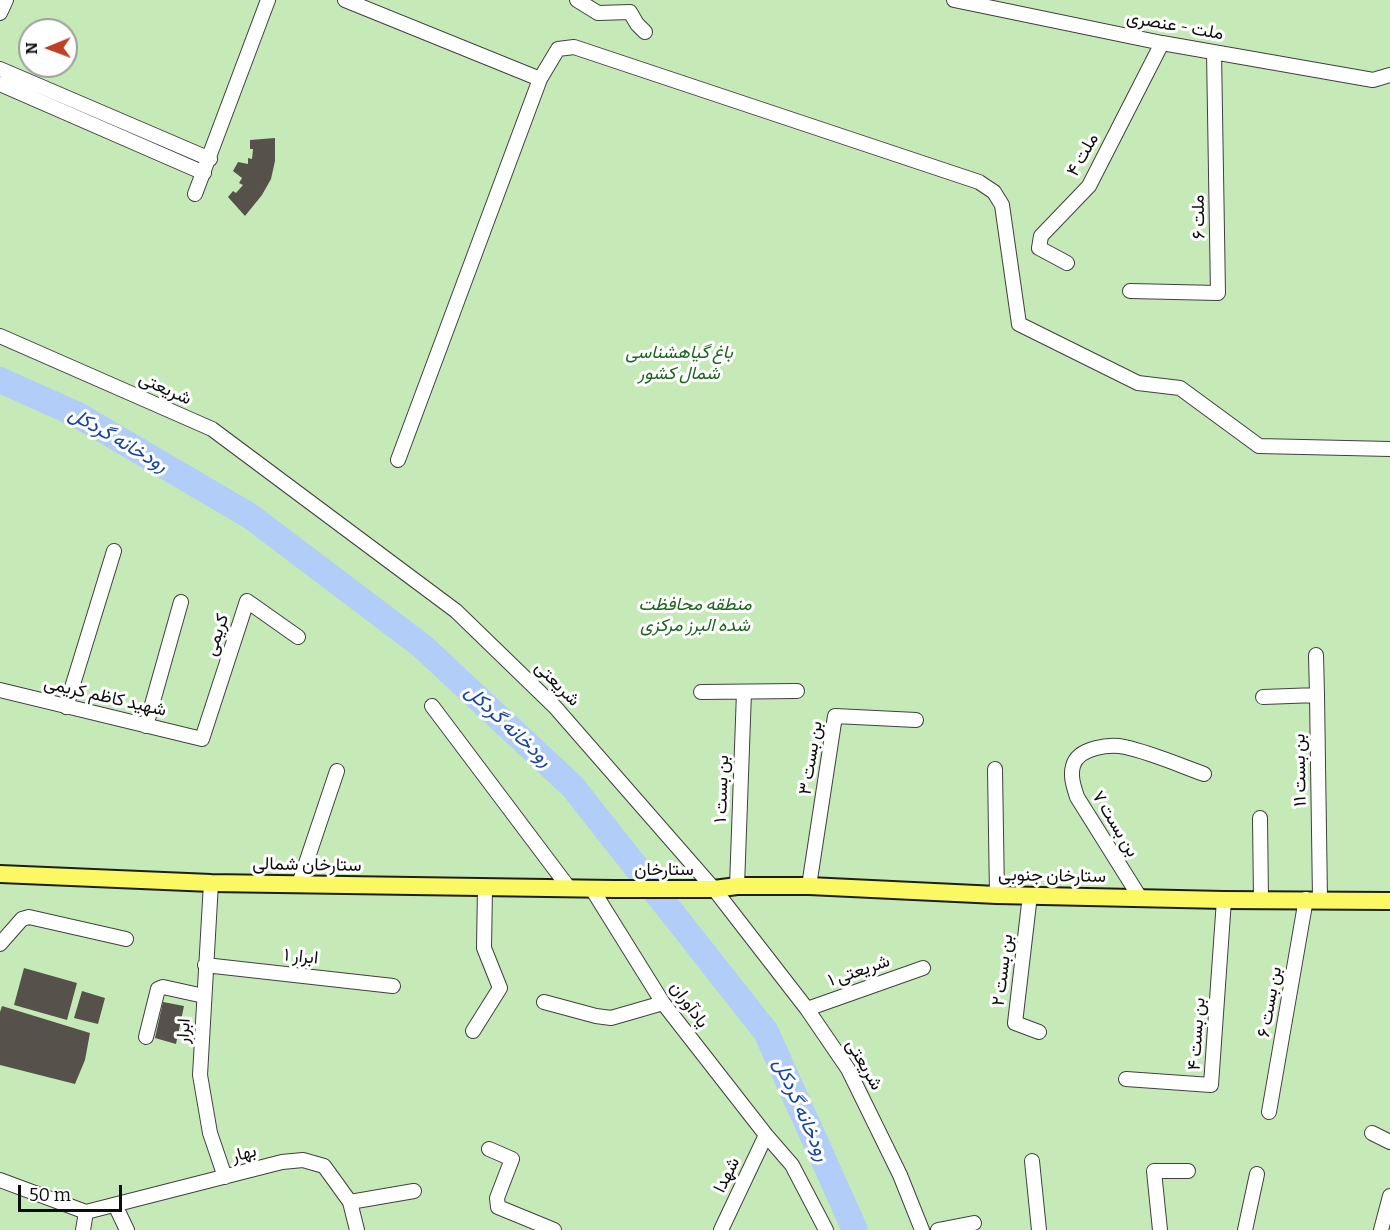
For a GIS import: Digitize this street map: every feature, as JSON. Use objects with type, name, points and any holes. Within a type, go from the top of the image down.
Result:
[{"type":"main road","name":"ستارخان شمالی","points":[[0,874],[211,883],[614,889]]},
{"type":"main road","name":"ستارخان جنوبی","points":[[714,889],[737,886],[809,886],[997,895],[1390,901]]},
{"type":"main road","name":"ستارخان","points":[[614,889],[714,889]]},
{"type":"street","points":[[0,13],[6,0]]},
{"type":"street","points":[[195,194],[210,159],[267,0]]},
{"type":"street","points":[[345,0],[540,79]]},
{"type":"street","points":[[577,0],[598,13],[630,12],[645,32]]},
{"type":"street","name":"ملت - عنصری","points":[[954,0],[1162,44],[1373,80],[1390,75]]},
{"type":"street","name":"ملت ۴","points":[[1067,264],[1039,248],[1041,236],[1089,186],[1162,44]]},
{"type":"street","points":[[399,460],[540,79],[558,49],[574,47],[979,182],[994,192],[1002,204],[1019,324],[1138,383],[1180,388],[1259,446],[1390,449]]},
{"type":"street","name":"ملت ۶","points":[[1130,291],[1218,293],[1214,52]]},
{"type":"street","points":[[0,69],[210,159]]},
{"type":"street","points":[[0,84],[204,173]]},
{"type":"street","name":"شریعتی","points":[[0,336],[212,429],[456,611],[555,706],[714,889],[807,1009],[848,1069],[900,1175],[922,1230]]},
{"type":"street","points":[[66,707],[114,551]]},
{"type":"street","name":"کریمی","points":[[202,739],[247,601],[298,637]]},
{"type":"street","points":[[146,726],[181,602]]},
{"type":"street","name":"بن بست ۱۱","points":[[1313,899],[1316,655]]},
{"type":"street","name":"شهید کاظم کریمی","points":[[0,690],[202,739]]},
{"type":"street","points":[[701,692],[797,691]]},
{"type":"street","name":"بن بست ۱","points":[[737,886],[744,692]]},
{"type":"street","points":[[1263,697],[1317,695]]},
{"type":"street","points":[[432,705],[569,888]]},
{"type":"street","name":"بن بست ۳","points":[[809,886],[835,716],[916,720]]},
{"type":"street","name":"بن بست ۷","points":[[1139,896],[1077,797],[1072,780],[1073,764],[1085,752],[1104,747],[1124,747],[1204,774]]},
{"type":"street","points":[[995,769],[997,895]]},
{"type":"street","points":[[299,884],[337,771]]},
{"type":"street","points":[[1260,818],[1261,899]]},
{"type":"street","name":"ابرار","points":[[211,883],[200,1075],[210,1132],[225,1177]]},
{"type":"street","points":[[473,1031],[501,988],[484,948],[485,888]]},
{"type":"street","name":"یادآوران","points":[[592,889],[663,1003],[766,1136],[792,1165],[825,1230]]},
{"type":"street","name":"بن بست ۲","points":[[1030,895],[1015,1023],[1039,1032]]},
{"type":"street","name":"بن بست ۶","points":[[1269,1112],[1313,899]]},
{"type":"street","name":"بن بست ۴","points":[[1126,1079],[1211,1085],[1224,900]]},
{"type":"street","points":[[0,944],[22,919],[29,917],[126,939]]},
{"type":"street","name":"ابرار ۱","points":[[205,964],[393,986]]},
{"type":"street","name":"شریعتی ۱","points":[[807,1009],[923,968]]},
{"type":"street","points":[[146,1037],[158,989],[163,987],[204,996]]},
{"type":"street","points":[[544,1002],[611,1018],[663,1003]]},
{"type":"street","points":[[1372,1133],[1390,1142]]},
{"type":"street","name":"شهدا","points":[[721,1230],[766,1136]]},
{"type":"street","points":[[489,1149],[512,1159],[496,1198],[498,1207],[554,1230]]},
{"type":"street","name":"بهار","points":[[86,1212],[282,1162],[303,1160],[324,1166],[350,1202],[357,1230]]},
{"type":"street","points":[[1032,1161],[1039,1230]]},
{"type":"street","points":[[1160,1230],[1154,1171],[1188,1171]]},
{"type":"street","points":[[1245,1230],[1257,1174]]},
{"type":"street","points":[[0,1180],[86,1212],[83,1230]]},
{"type":"street","points":[[350,1202],[414,1191]]},
{"type":"street","points":[[1385,1224],[1390,1196]]},
{"type":"street","points":[[115,1204],[127,1230]]},
{"type":"street","points":[[938,1230],[974,1222]]},
{"type":"green space","name":"منطقه محافظت شده البرز مرکزی","points":[[0,0],[1390,0],[1390,1230],[0,1230]]},
{"type":"building","points":[[275,138],[275,161],[271,179],[262,195],[245,216],[228,197],[233,191],[236,193],[243,185],[239,183],[242,178],[233,171],[238,162],[248,164],[248,158],[252,159],[253,149],[250,149],[250,140]]},
{"type":"building","points":[[24,968],[77,983],[67,1020],[14,1005]]},
{"type":"building","points":[[82,991],[105,998],[98,1024],[74,1018]]},
{"type":"building","points":[[163,1002],[184,1006],[176,1044],[155,1038]]},
{"type":"building","points":[[2,1006],[90,1033],[85,1060],[75,1084],[0,1065]]},
{"type":"waterway","name":"رودخانه گردکل","points":[[0,380],[76,414],[250,516],[422,646],[573,787],[766,1032],[855,1230]]},
{"type":"park label","name":"باغ گیاهشناسی شمال کشور","points":[[679,364]]}]
